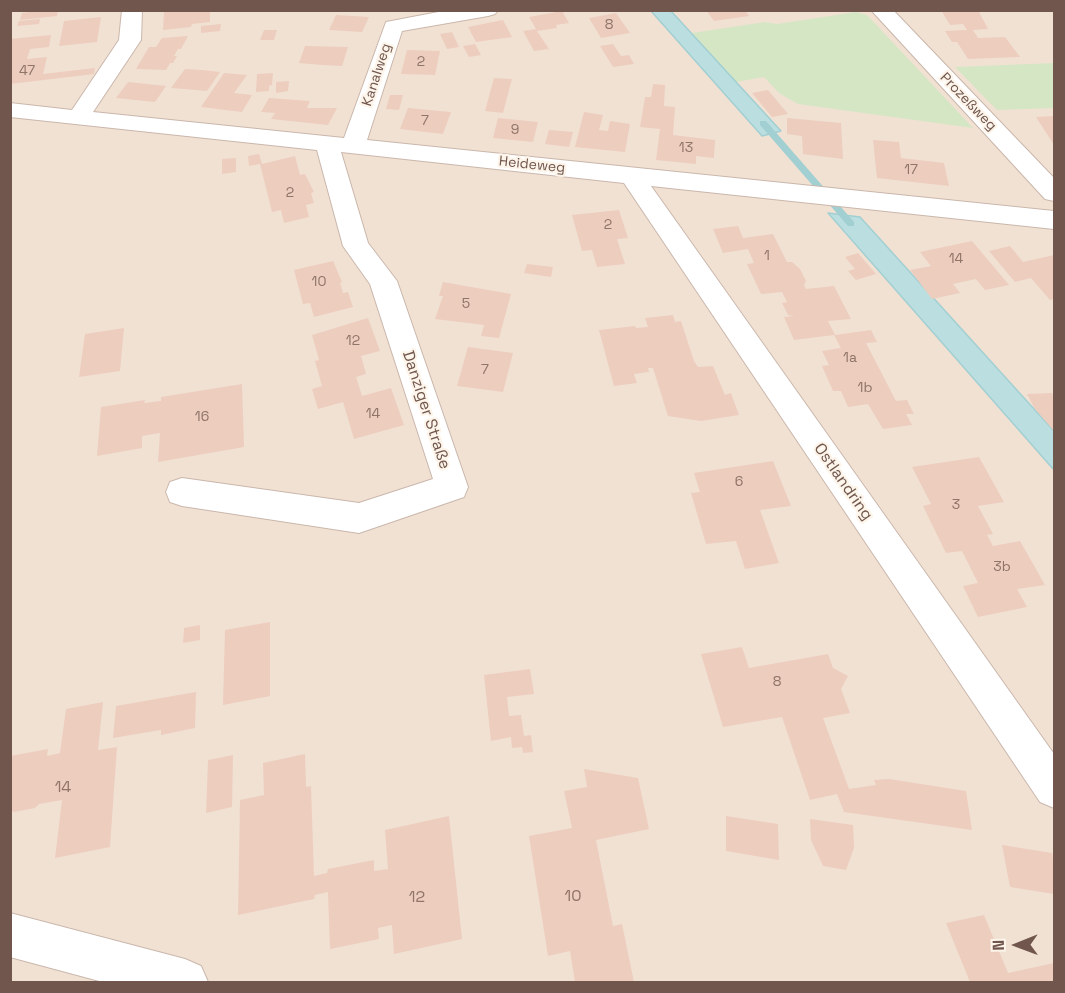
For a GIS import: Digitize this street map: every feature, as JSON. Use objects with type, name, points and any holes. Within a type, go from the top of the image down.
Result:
[{"type":"street","points":[[78,117],[130,40],[132,10]]},
{"type":"street","name":"Kanalweg","points":[[340,145],[393,26],[488,10]]},
{"type":"street","name":"Prozeßweg","points":[[881,10],[1054,192]]},
{"type":"street","name":"Heideweg","points":[[10,110],[1054,220]]},
{"type":"street","name":"Danziger Straße","points":[[182,492],[359,518],[452,487],[383,281],[356,246],[340,145]]},
{"type":"street","name":"Ostlandring","points":[[632,176],[1054,788]]},
{"type":"street","points":[[10,935],[185,982]]},
{"type":"shaded area","points":[[10,11],[1054,11],[1054,431],[860,217],[829,214],[1054,470],[1054,982],[11,982]]},
{"type":"green space","points":[[856,12],[867,15],[973,128],[798,104],[779,93],[764,77],[736,82],[692,33],[765,22],[777,24]]},
{"type":"green space","points":[[1054,63],[1054,108],[997,110],[955,67]]},
{"type":"water","points":[[651,11],[671,11],[781,131],[762,136]]},
{"type":"water","points":[[828,213],[860,217],[1054,431],[1054,470]]},
{"type":"building","points":[[58,10],[57,16],[20,20],[22,13]]},
{"type":"building","points":[[210,10],[210,22],[163,30],[164,12]]},
{"type":"building","points":[[706,10],[745,10],[749,16],[714,21]]},
{"type":"building","points":[[941,10],[978,10],[988,29],[973,30],[978,38],[1005,37],[1020,57],[968,59],[957,42],[952,42],[945,31],[967,30],[963,24],[950,25]]},
{"type":"building","points":[[562,11],[569,23],[556,25],[557,28],[537,31],[549,49],[534,51],[523,31],[536,29],[529,17]]},
{"type":"building","points":[[616,13],[630,33],[601,38],[589,18]]},
{"type":"building","points":[[336,15],[369,17],[362,32],[329,30]]},
{"type":"building","points":[[101,17],[97,42],[59,46],[64,21]]},
{"type":"building","points":[[40,19],[39,24],[17,26],[19,21]]},
{"type":"building","points":[[503,20],[512,37],[476,42],[468,27]]},
{"type":"building","points":[[221,24],[220,31],[201,33],[201,26]]},
{"type":"building","points":[[264,30],[277,30],[274,40],[260,40]]},
{"type":"building","points":[[452,32],[459,47],[447,49],[440,34]]},
{"type":"building","points":[[51,35],[49,47],[30,49],[27,59],[47,57],[43,74],[95,68],[94,74],[10,84],[10,39]]},
{"type":"building","points":[[188,36],[174,56],[177,56],[173,63],[170,63],[166,70],[136,69],[149,47],[156,47],[162,38]]},
{"type":"building","points":[[475,44],[481,55],[469,57],[463,46]]},
{"type":"building","points":[[613,44],[621,56],[629,55],[634,64],[613,67],[600,46]]},
{"type":"building","points":[[305,46],[348,47],[342,66],[299,63]]},
{"type":"building","points":[[407,50],[440,51],[435,75],[401,74]]},
{"type":"building","points":[[185,69],[220,72],[207,91],[171,88]]},
{"type":"building","points":[[224,73],[247,75],[234,93],[252,95],[242,112],[201,107]]},
{"type":"building","points":[[273,73],[269,91],[256,92],[257,74]]},
{"type":"building","points":[[494,78],[512,79],[503,113],[485,111]]},
{"type":"building","points":[[289,81],[288,91],[276,93],[276,82]]},
{"type":"building","points":[[128,82],[166,86],[155,102],[116,98]]},
{"type":"building","points":[[653,84],[665,85],[664,106],[675,107],[673,135],[715,140],[714,158],[696,156],[696,164],[656,160],[660,129],[640,127],[645,97],[651,97]]},
{"type":"building","points":[[768,90],[788,114],[772,117],[752,93]]},
{"type":"building","points":[[390,95],[403,95],[399,110],[386,109]]},
{"type":"building","points":[[269,98],[310,101],[307,108],[337,108],[328,125],[271,119],[275,113],[261,112]]},
{"type":"building","points":[[408,108],[451,112],[443,134],[400,129]]},
{"type":"building","points":[[584,112],[603,115],[599,130],[608,131],[610,121],[630,124],[625,152],[575,147]]},
{"type":"building","points":[[1054,116],[1054,145],[1036,117]]},
{"type":"building","points":[[498,118],[538,122],[533,142],[493,138]]},
{"type":"building","points":[[787,118],[841,123],[843,159],[803,154],[802,136],[787,134]]},
{"type":"building","points":[[549,130],[573,132],[569,147],[545,144]]},
{"type":"building","points":[[873,140],[899,142],[901,158],[944,163],[949,186],[877,178]]},
{"type":"building","points":[[259,154],[262,164],[295,156],[300,175],[305,174],[314,192],[311,193],[314,203],[306,205],[309,217],[284,223],[281,210],[272,212],[260,164],[249,166],[248,156]]},
{"type":"building","points":[[236,158],[236,172],[222,174],[222,159]]},
{"type":"building","points":[[619,210],[628,238],[617,239],[625,264],[597,267],[592,250],[582,251],[572,215]]},
{"type":"building","points":[[738,226],[743,238],[773,234],[787,262],[792,262],[800,269],[806,281],[804,285],[806,289],[834,286],[851,319],[828,321],[835,335],[871,330],[877,342],[866,343],[896,401],[907,400],[914,414],[906,414],[912,425],[883,429],[868,404],[848,407],[841,391],[833,391],[822,366],[829,365],[822,351],[841,348],[834,335],[794,340],[784,317],[794,316],[788,315],[782,303],[787,302],[782,292],[761,294],[747,264],[754,263],[748,249],[723,253],[713,229]]},
{"type":"building","points":[[972,241],[1009,285],[985,290],[976,279],[953,284],[960,293],[932,299],[910,270],[931,266],[920,252]]},
{"type":"building","points":[[1010,246],[1023,262],[1054,255],[1054,299],[1050,300],[1031,278],[1015,282],[989,251]]},
{"type":"building","points":[[858,253],[876,274],[856,280],[848,271],[855,269],[845,257]]},
{"type":"building","points":[[333,261],[342,282],[340,283],[343,293],[348,292],[353,307],[314,317],[310,303],[303,304],[294,270]]},
{"type":"building","points":[[527,264],[553,267],[551,277],[524,273]]},
{"type":"building","points":[[443,282],[511,294],[499,338],[481,336],[484,325],[435,319],[443,296],[439,296]]},
{"type":"building","points":[[673,315],[675,322],[681,321],[694,361],[698,367],[713,366],[725,395],[731,393],[739,415],[701,421],[668,416],[653,368],[648,368],[649,372],[634,374],[637,383],[614,386],[599,330],[648,327],[645,318]]},
{"type":"building","points":[[368,318],[380,351],[361,356],[366,374],[356,377],[362,396],[391,388],[404,425],[354,439],[343,402],[318,409],[312,389],[322,386],[315,361],[319,360],[312,335]]},
{"type":"building","points":[[124,328],[120,371],[79,377],[85,334]]},
{"type":"building","points":[[468,347],[513,353],[503,392],[457,386]]},
{"type":"building","points":[[242,384],[244,447],[158,462],[160,433],[142,436],[142,448],[97,456],[101,407],[145,400],[144,403],[161,401],[161,397]]},
{"type":"building","points":[[1052,393],[1054,431],[1035,409],[1027,394]]},
{"type":"building","points":[[979,457],[1004,502],[978,506],[993,534],[987,535],[993,546],[1020,541],[1045,585],[1017,589],[1027,607],[978,617],[963,586],[978,583],[962,551],[946,553],[923,506],[931,504],[912,467]]},
{"type":"building","points":[[773,461],[791,506],[760,510],[779,563],[745,569],[736,541],[706,544],[691,493],[700,492],[694,473]]},
{"type":"building","points":[[270,622],[270,696],[223,705],[225,630]]},
{"type":"building","points":[[200,625],[200,640],[183,643],[184,628]]},
{"type":"building","points":[[742,647],[749,668],[828,654],[833,668],[848,676],[841,689],[850,713],[823,718],[849,789],[876,785],[874,780],[889,779],[966,791],[972,830],[844,812],[837,794],[810,800],[782,717],[723,727],[701,654]]},
{"type":"building","points":[[530,669],[534,694],[507,697],[509,716],[521,715],[524,736],[531,735],[533,752],[523,753],[522,747],[512,748],[511,737],[491,741],[484,675]]},
{"type":"building","points":[[196,692],[195,728],[161,735],[161,730],[113,738],[116,706]]},
{"type":"building","points":[[103,702],[98,750],[117,747],[110,847],[55,858],[62,800],[14,812],[10,809],[10,756],[48,749],[47,756],[60,753],[66,709]]},
{"type":"building","points":[[305,754],[306,787],[311,786],[314,876],[327,873],[328,869],[374,860],[374,871],[388,869],[385,830],[449,816],[462,939],[394,954],[392,925],[378,928],[379,939],[330,949],[328,892],[315,895],[314,899],[238,915],[240,800],[264,795],[263,763]]},
{"type":"building","points":[[233,755],[232,807],[206,813],[208,760]]},
{"type":"building","points":[[584,769],[638,778],[649,829],[596,840],[613,926],[622,924],[634,982],[575,982],[570,951],[548,956],[529,836],[572,828],[564,791],[587,787]]},
{"type":"building","points":[[726,816],[778,824],[779,860],[726,851]]},
{"type":"building","points":[[810,819],[853,825],[854,848],[846,870],[823,866],[811,840]]},
{"type":"building","points":[[1002,845],[1052,853],[1054,894],[1010,887]]},
{"type":"building","points":[[984,915],[1008,973],[1054,963],[1054,982],[970,982],[946,923]]},
{"type":"waterway","points":[[763,123],[851,224]]}]
